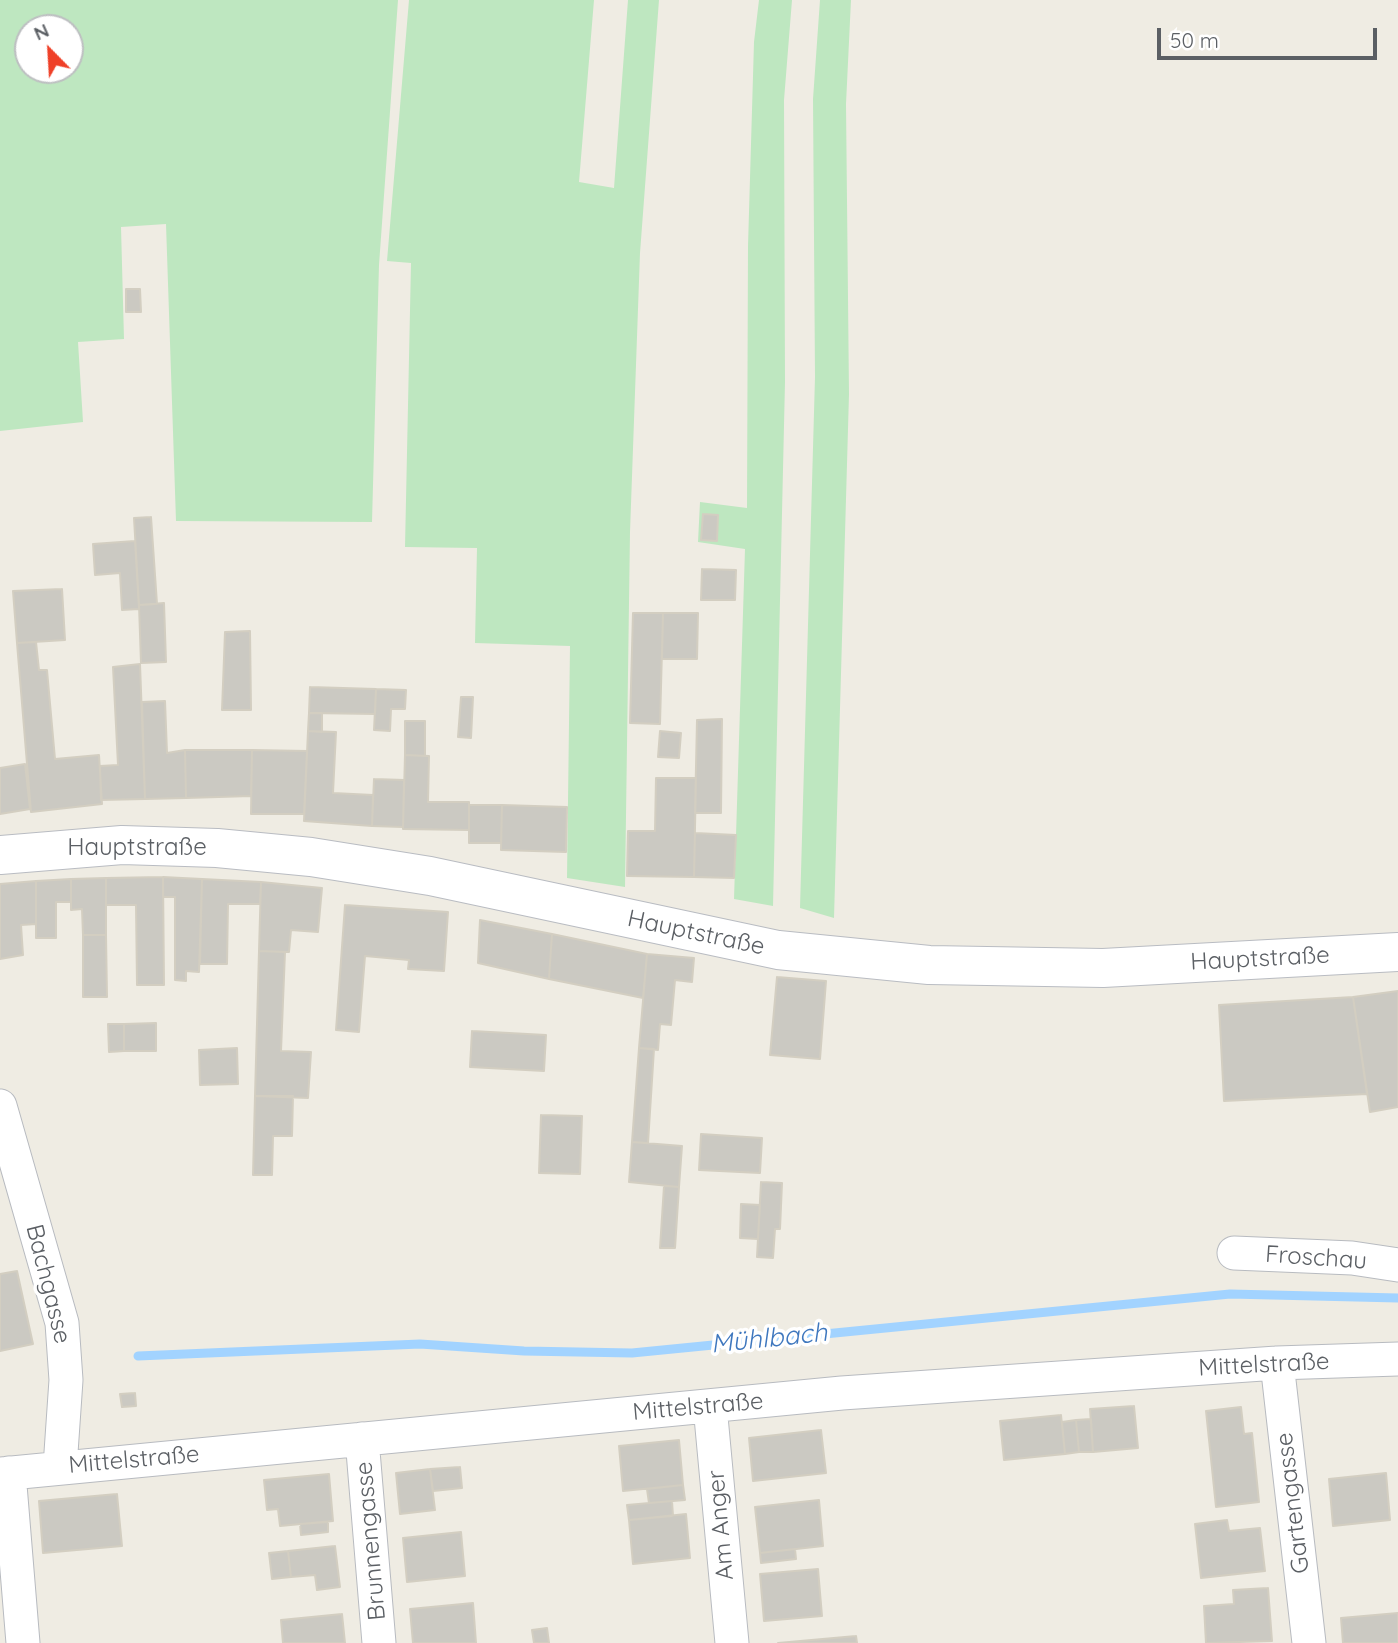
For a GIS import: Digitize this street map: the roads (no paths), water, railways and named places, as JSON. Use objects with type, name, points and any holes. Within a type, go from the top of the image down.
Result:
[{"type":"main road","name":"Hauptstraße","points":[[0,855],[122,845],[217,848],[312,857],[430,876],[778,950],[929,965],[1102,968],[1398,951]]},
{"type":"street","name":"Bachgasse","points":[[0,1106],[62,1323],[66,1367],[60,1467]]},
{"type":"street","name":"Froschau","points":[[1234,1253],[1352,1258],[1398,1265]]},
{"type":"street","name":"Mittelstraße","points":[[4,1474],[856,1392],[1277,1363],[1398,1359]]},
{"type":"street","name":"Gartengasse","points":[[1277,1363],[1308,1643]]},
{"type":"street","name":"Am Anger","points":[[710,1406],[732,1643]]},
{"type":"street","name":"Brunnengasse","points":[[362,1439],[379,1643]]},
{"type":"street","points":[[4,1474],[23,1643]]},
{"type":"waterway","name":"Mühlbach","points":[[138,1356],[420,1344],[524,1351],[632,1353],[1230,1294],[1398,1298]]}]
